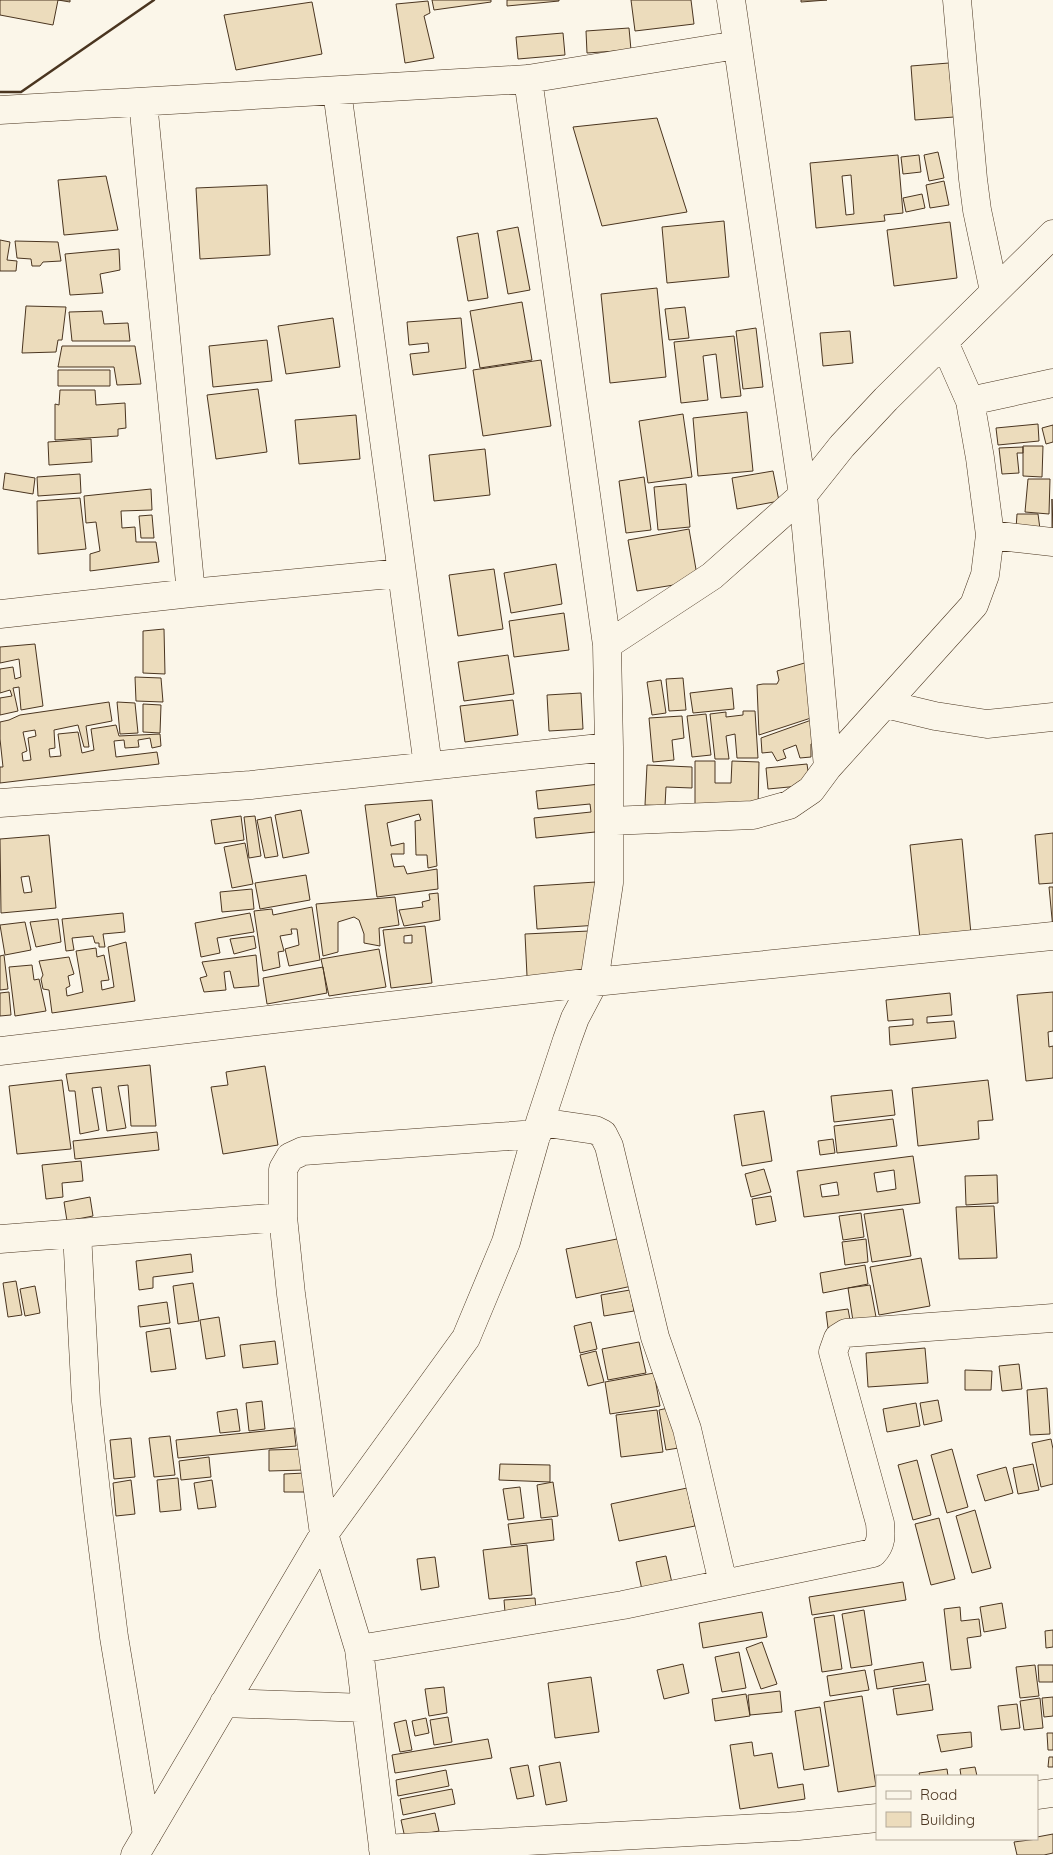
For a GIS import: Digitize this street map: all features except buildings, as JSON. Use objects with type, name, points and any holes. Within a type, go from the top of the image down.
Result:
[{"type":"street","points":[[731,0],[803,495],[828,767]]},
{"type":"street","points":[[958,0],[973,179],[977,210],[994,291]]},
{"type":"street","points":[[0,110],[528,80],[738,45]]},
{"type":"street","points":[[141,1845],[324,1534],[466,1338],[506,1242],[567,1040],[575,1018],[594,982],[609,883],[610,821],[607,646],[528,80]]},
{"type":"street","points":[[336,91],[428,766]]},
{"type":"street","points":[[143,102],[191,593]]},
{"type":"street","points":[[607,646],[712,576],[803,495],[842,446],[886,399],[1053,234]]},
{"type":"street","points":[[610,821],[753,815],[789,804],[811,790],[828,767],[974,605],[985,575],[990,535],[970,401],[944,342]]},
{"type":"street","points":[[970,401],[1053,383]]},
{"type":"street","points":[[990,535],[1053,542]]},
{"type":"street","points":[[0,614],[191,593],[401,574]]},
{"type":"street","points":[[885,704],[936,716],[987,724],[1053,717]]},
{"type":"street","points":[[0,803],[251,785],[609,747]]},
{"type":"street","points":[[0,1051],[594,982],[1053,936]]},
{"type":"street","points":[[723,1583],[687,1429],[655,1337],[609,1146],[603,1134],[595,1130],[539,1128],[303,1151],[290,1157],[283,1169],[283,1218],[291,1294],[324,1534],[359,1649],[383,1852],[798,1826],[876,1818]]},
{"type":"street","points":[[0,1239],[283,1218]]},
{"type":"street","points":[[77,1233],[86,1401],[141,1845]]},
{"type":"street","points":[[359,1649],[623,1604],[873,1553],[878,1548],[881,1540],[880,1523],[833,1352],[838,1338],[846,1333],[1053,1318]]},
{"type":"street","points":[[224,1703],[366,1708]]},
{"type":"street","points":[[1038,1795],[1053,1793]]},
{"type":"wall","points":[[0,92],[21,92],[154,0]]}]
